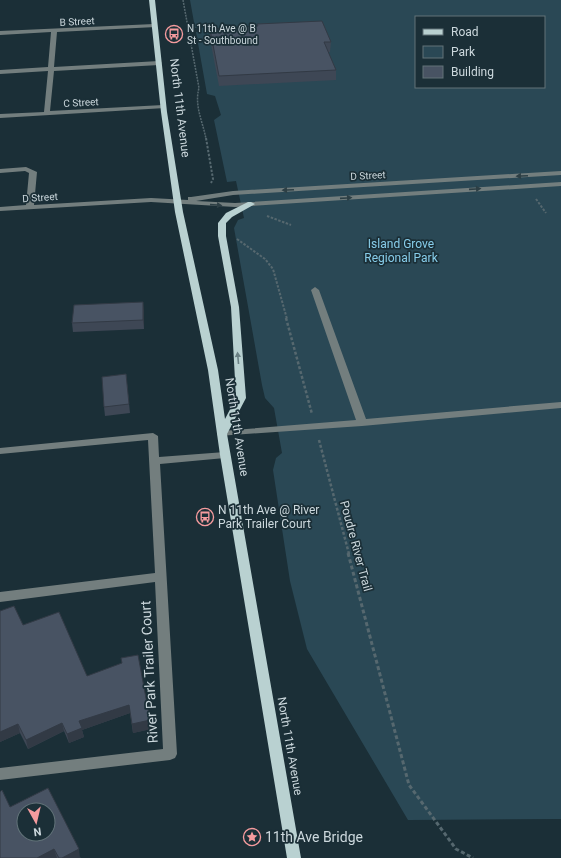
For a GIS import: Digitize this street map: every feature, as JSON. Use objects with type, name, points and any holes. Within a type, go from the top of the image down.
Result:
[{"type":"main road","name":"North 11th Avenue","points":[[152,0],[163,107],[177,201],[213,370],[225,455],[294,858]]},
{"type":"main road","points":[[222,434],[241,398],[235,307],[222,236],[222,223],[229,215],[251,204]]},
{"type":"street","name":"B Street","points":[[0,33],[154,26]]},
{"type":"street","points":[[47,113],[54,31]]},
{"type":"street","points":[[0,72],[159,63]]},
{"type":"street","name":"C Street","points":[[0,116],[163,107]]},
{"type":"street","points":[[0,171],[26,169],[33,172],[30,207]]},
{"type":"street","name":"D Street","points":[[177,201],[233,193],[561,174]]},
{"type":"street","name":"D Street","points":[[0,209],[151,200],[219,205],[251,204],[561,184]]},
{"type":"street","points":[[315,290],[362,422]]},
{"type":"street","points":[[222,434],[561,405]]},
{"type":"street","points":[[0,451],[153,436],[159,518],[160,577],[0,597]]},
{"type":"street","points":[[154,461],[225,455]]},
{"type":"street","name":"River Park Trailer Court","points":[[0,774],[170,754],[160,577]]},
{"type":"path","points":[[183,0],[199,88],[197,97],[200,119],[203,124],[213,178],[210,183],[216,184]]},
{"type":"path","points":[[534,197],[546,213]]},
{"type":"path","points":[[263,215],[291,225]]},
{"type":"path","name":"Poudre River Trail","points":[[236,237],[265,259],[273,269],[410,785],[456,849],[473,858]]},
{"type":"green space","name":"Island Grove Regional Park","points":[[190,0],[561,0],[561,819],[408,820],[307,649],[290,581],[273,470],[276,458],[282,453],[274,408],[265,398],[262,385],[234,228],[238,220],[244,218],[236,181],[227,182],[214,120],[221,115],[215,96],[207,94],[196,32],[199,32],[199,28],[195,28]]},
{"type":"building","points":[[322,21],[331,42],[324,42],[336,70],[219,76],[210,29],[258,26],[257,24]]},
{"type":"building","points":[[143,302],[143,320],[72,323],[74,305]]},
{"type":"building","points":[[126,374],[129,404],[104,407],[102,377]]},
{"type":"building","points":[[14,606],[23,625],[59,612],[87,676],[122,663],[121,658],[138,655],[150,720],[132,724],[129,705],[79,721],[82,728],[67,734],[62,723],[26,740],[18,724],[0,732],[0,611]]},
{"type":"building","points":[[48,788],[55,802],[20,802]]},
{"type":"building","points":[[2,790],[10,807],[16,804],[16,842],[56,842],[56,804],[79,849],[62,858],[59,858],[54,849],[37,858],[0,858],[0,792]]},
{"type":"place","name":"N 11th Ave @ B St - Southbound","points":[[174,34]]},
{"type":"place","name":"N 11th Ave @ River Park Trailer Court","points":[[205,517]]},
{"type":"place","name":"11th Ave Bridge","points":[[252,837]]}]
